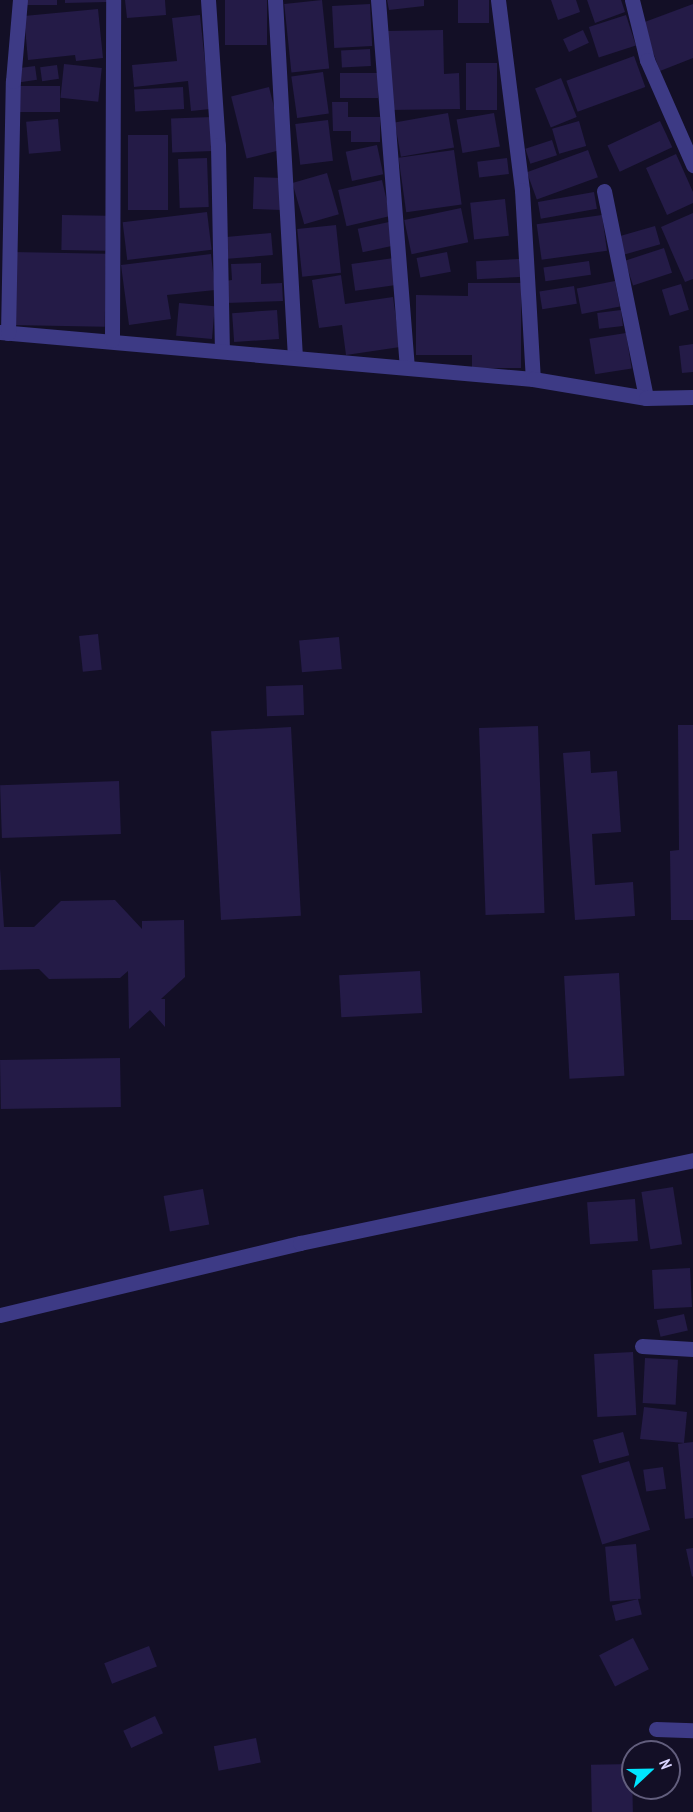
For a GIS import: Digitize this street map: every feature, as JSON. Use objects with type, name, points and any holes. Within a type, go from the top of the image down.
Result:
[{"type":"street","points":[[20,0],[13,81],[4,333],[112,340],[533,379],[646,398],[693,397]]},
{"type":"street","points":[[112,340],[114,0]]},
{"type":"street","points":[[208,0],[218,145],[222,350]]},
{"type":"street","points":[[275,0],[295,357]]},
{"type":"street","points":[[378,0],[407,367]]},
{"type":"street","points":[[498,0],[522,190],[533,379]]},
{"type":"street","points":[[632,0],[647,60],[693,165]]},
{"type":"street","points":[[604,191],[646,398]]},
{"type":"street","points":[[0,1315],[300,1243],[693,1160]]},
{"type":"street","points":[[642,1346],[693,1349]]},
{"type":"street","points":[[656,1729],[693,1730]]},
{"type":"building","points":[[27,0],[57,0],[57,5],[27,5]]},
{"type":"building","points":[[65,0],[107,0],[107,2],[65,3]]},
{"type":"building","points":[[125,0],[165,0],[166,15],[127,18]]},
{"type":"building","points":[[225,0],[267,0],[267,45],[225,45]]},
{"type":"building","points":[[322,0],[329,69],[291,73],[284,4]]},
{"type":"building","points":[[387,0],[424,0],[424,6],[389,10]]},
{"type":"building","points":[[458,0],[489,0],[489,23],[458,23]]},
{"type":"building","points":[[551,0],[576,0],[580,12],[558,20]]},
{"type":"building","points":[[587,0],[621,0],[625,12],[595,23]]},
{"type":"building","points":[[370,4],[372,46],[334,48],[332,6]]},
{"type":"building","points":[[693,4],[693,58],[660,71],[642,23]]},
{"type":"building","points":[[98,9],[103,58],[76,61],[75,55],[28,60],[24,16]]},
{"type":"building","points":[[200,15],[210,109],[191,111],[188,81],[134,87],[132,65],[177,61],[172,18]]},
{"type":"building","points":[[626,15],[636,45],[599,57],[589,27]]},
{"type":"building","points":[[443,30],[444,74],[459,73],[460,109],[389,110],[387,31]]},
{"type":"building","points":[[583,30],[589,43],[569,52],[563,39]]},
{"type":"building","points":[[370,49],[371,66],[342,67],[341,51]]},
{"type":"building","points":[[634,56],[645,87],[578,112],[566,81]]},
{"type":"building","points":[[466,63],[497,63],[497,110],[466,110]]},
{"type":"building","points":[[64,64],[102,68],[98,102],[60,98]]},
{"type":"building","points":[[57,65],[59,79],[42,81],[40,67]]},
{"type":"building","points":[[35,66],[37,80],[20,82],[18,68]]},
{"type":"building","points":[[323,72],[329,114],[297,118],[291,76]]},
{"type":"building","points":[[340,73],[378,73],[378,98],[340,98]]},
{"type":"building","points":[[561,78],[577,117],[551,127],[535,88]]},
{"type":"building","points":[[20,86],[60,86],[60,112],[20,112]]},
{"type":"building","points":[[183,87],[184,109],[135,112],[134,90]]},
{"type":"building","points":[[269,87],[284,149],[247,159],[231,96]]},
{"type":"building","points":[[332,102],[348,102],[348,117],[380,117],[380,142],[351,142],[351,131],[333,131]]},
{"type":"building","points":[[448,113],[454,147],[401,157],[395,122]]},
{"type":"building","points":[[494,113],[500,146],[462,153],[457,120]]},
{"type":"building","points":[[212,117],[213,151],[172,152],[171,118]]},
{"type":"building","points":[[58,119],[61,151],[29,154],[26,122]]},
{"type":"building","points":[[328,120],[333,161],[300,165],[295,124]]},
{"type":"building","points":[[579,121],[586,146],[559,154],[552,129]]},
{"type":"building","points":[[660,121],[672,147],[620,172],[607,146]]},
{"type":"building","points":[[128,135],[168,135],[168,210],[128,210]]},
{"type":"building","points":[[552,140],[557,155],[530,164],[525,149]]},
{"type":"building","points":[[377,145],[383,174],[352,181],[346,152]]},
{"type":"building","points":[[454,150],[462,204],[406,212],[399,158]]},
{"type":"building","points":[[588,150],[598,177],[537,199],[527,172]]},
{"type":"building","points":[[676,154],[693,192],[693,203],[667,215],[646,168]]},
{"type":"building","points":[[207,158],[209,207],[180,208],[178,159]]},
{"type":"building","points":[[507,158],[509,174],[479,178],[477,162]]},
{"type":"building","points":[[327,173],[339,214],[304,224],[292,183]]},
{"type":"building","points":[[254,177],[282,178],[281,210],[253,209]]},
{"type":"building","points":[[382,180],[390,216],[346,226],[338,190]]},
{"type":"building","points":[[594,192],[597,209],[541,219],[538,202]]},
{"type":"building","points":[[505,199],[509,236],[474,239],[470,203]]},
{"type":"building","points":[[461,208],[468,242],[412,254],[404,220]]},
{"type":"building","points":[[207,212],[212,250],[127,260],[123,222]]},
{"type":"building","points":[[693,213],[693,279],[685,282],[661,227]]},
{"type":"building","points":[[62,215],[106,216],[105,251],[61,250]]},
{"type":"building","points":[[602,215],[607,251],[542,260],[537,224]]},
{"type":"building","points":[[389,222],[394,245],[363,252],[358,229]]},
{"type":"building","points":[[336,225],[341,273],[302,277],[297,229]]},
{"type":"building","points":[[655,226],[660,244],[624,255],[618,236]]},
{"type":"building","points":[[271,233],[273,255],[228,259],[226,237]]},
{"type":"building","points":[[664,248],[672,273],[633,285],[625,261]]},
{"type":"building","points":[[12,252],[106,254],[105,327],[11,325]]},
{"type":"building","points":[[447,252],[451,272],[420,278],[417,258]]},
{"type":"building","points":[[211,254],[215,290],[167,295],[171,319],[129,325],[121,265]]},
{"type":"building","points":[[394,258],[398,285],[355,291],[351,264]]},
{"type":"building","points":[[519,259],[520,277],[477,279],[476,261]]},
{"type":"building","points":[[589,261],[591,275],[545,281],[543,267]]},
{"type":"building","points":[[261,263],[261,284],[282,283],[283,301],[226,303],[225,281],[232,280],[231,264]]},
{"type":"building","points":[[341,275],[345,304],[393,297],[400,347],[346,355],[342,325],[319,328],[312,280]]},
{"type":"building","points":[[615,281],[620,307],[582,314],[577,288]]},
{"type":"building","points":[[468,283],[521,283],[521,368],[472,368],[472,355],[416,355],[416,295],[468,296]]},
{"type":"building","points":[[681,284],[689,310],[670,316],[662,290]]},
{"type":"building","points":[[574,286],[577,304],[542,309],[539,291]]},
{"type":"building","points":[[179,303],[215,306],[212,339],[176,336]]},
{"type":"building","points":[[277,310],[279,339],[234,342],[232,313]]},
{"type":"building","points":[[621,310],[623,326],[599,329],[597,313]]},
{"type":"building","points":[[626,333],[632,369],[595,374],[589,339]]},
{"type":"building","points":[[693,344],[693,372],[682,373],[679,346]]},
{"type":"building","points":[[98,634],[102,670],[83,672],[79,636]]},
{"type":"building","points":[[339,637],[342,669],[302,672],[299,640]]},
{"type":"building","points":[[303,685],[304,715],[267,716],[266,686]]},
{"type":"building","points":[[678,725],[693,725],[693,920],[671,920],[670,851],[679,850]]},
{"type":"building","points":[[538,726],[545,913],[486,915],[479,728]]},
{"type":"building","points":[[291,727],[301,916],[221,920],[211,731]]},
{"type":"building","points":[[590,751],[591,773],[617,771],[621,832],[592,834],[595,885],[633,882],[635,916],[575,920],[563,753]]},
{"type":"building","points":[[119,781],[121,834],[2,838],[0,785]]},
{"type":"building","points":[[0,868],[4,927],[34,927],[61,901],[115,900],[142,929],[142,921],[184,920],[185,977],[161,999],[165,999],[165,1027],[150,1010],[129,1029],[128,971],[120,978],[49,979],[39,969],[0,970]]},
{"type":"building","points":[[420,971],[422,1013],[341,1017],[339,975]]},
{"type":"building","points":[[619,973],[624,1076],[569,1079],[564,976]]},
{"type":"building","points":[[120,1058],[121,1107],[1,1109],[0,1060]]},
{"type":"building","points":[[673,1187],[682,1244],[650,1249],[641,1192]]},
{"type":"building","points":[[203,1189],[209,1224],[170,1231],[164,1196]]},
{"type":"building","points":[[635,1199],[638,1241],[590,1244],[587,1202]]},
{"type":"building","points":[[690,1268],[692,1307],[654,1309],[652,1270]]},
{"type":"building","points":[[684,1314],[688,1331],[661,1337],[657,1320]]},
{"type":"building","points":[[633,1352],[636,1415],[597,1417],[594,1354]]},
{"type":"building","points":[[645,1358],[678,1360],[676,1405],[643,1403]]},
{"type":"building","points":[[644,1407],[687,1412],[684,1443],[640,1439]]},
{"type":"building","points":[[623,1432],[629,1455],[599,1463],[593,1440]]},
{"type":"building","points":[[693,1442],[693,1518],[685,1519],[678,1444]]},
{"type":"building","points":[[629,1461],[650,1530],[602,1544],[581,1476]]},
{"type":"building","points":[[663,1467],[666,1489],[646,1492],[643,1470]]},
{"type":"building","points":[[636,1544],[641,1599],[610,1601],[605,1547]]},
{"type":"building","points":[[693,1548],[693,1576],[692,1577],[686,1549]]},
{"type":"building","points":[[638,1599],[642,1615],[616,1621],[612,1606]]},
{"type":"building","points":[[633,1638],[649,1669],[615,1686],[599,1655]]},
{"type":"building","points":[[149,1646],[157,1667],[112,1684],[104,1663]]},
{"type":"building","points":[[155,1716],[163,1733],[131,1748],[123,1731]]},
{"type":"building","points":[[256,1738],[261,1763],[219,1771],[214,1746]]},
{"type":"building","points":[[621,1764],[621,1800],[633,1800],[633,1812],[592,1812],[591,1765]]}]
